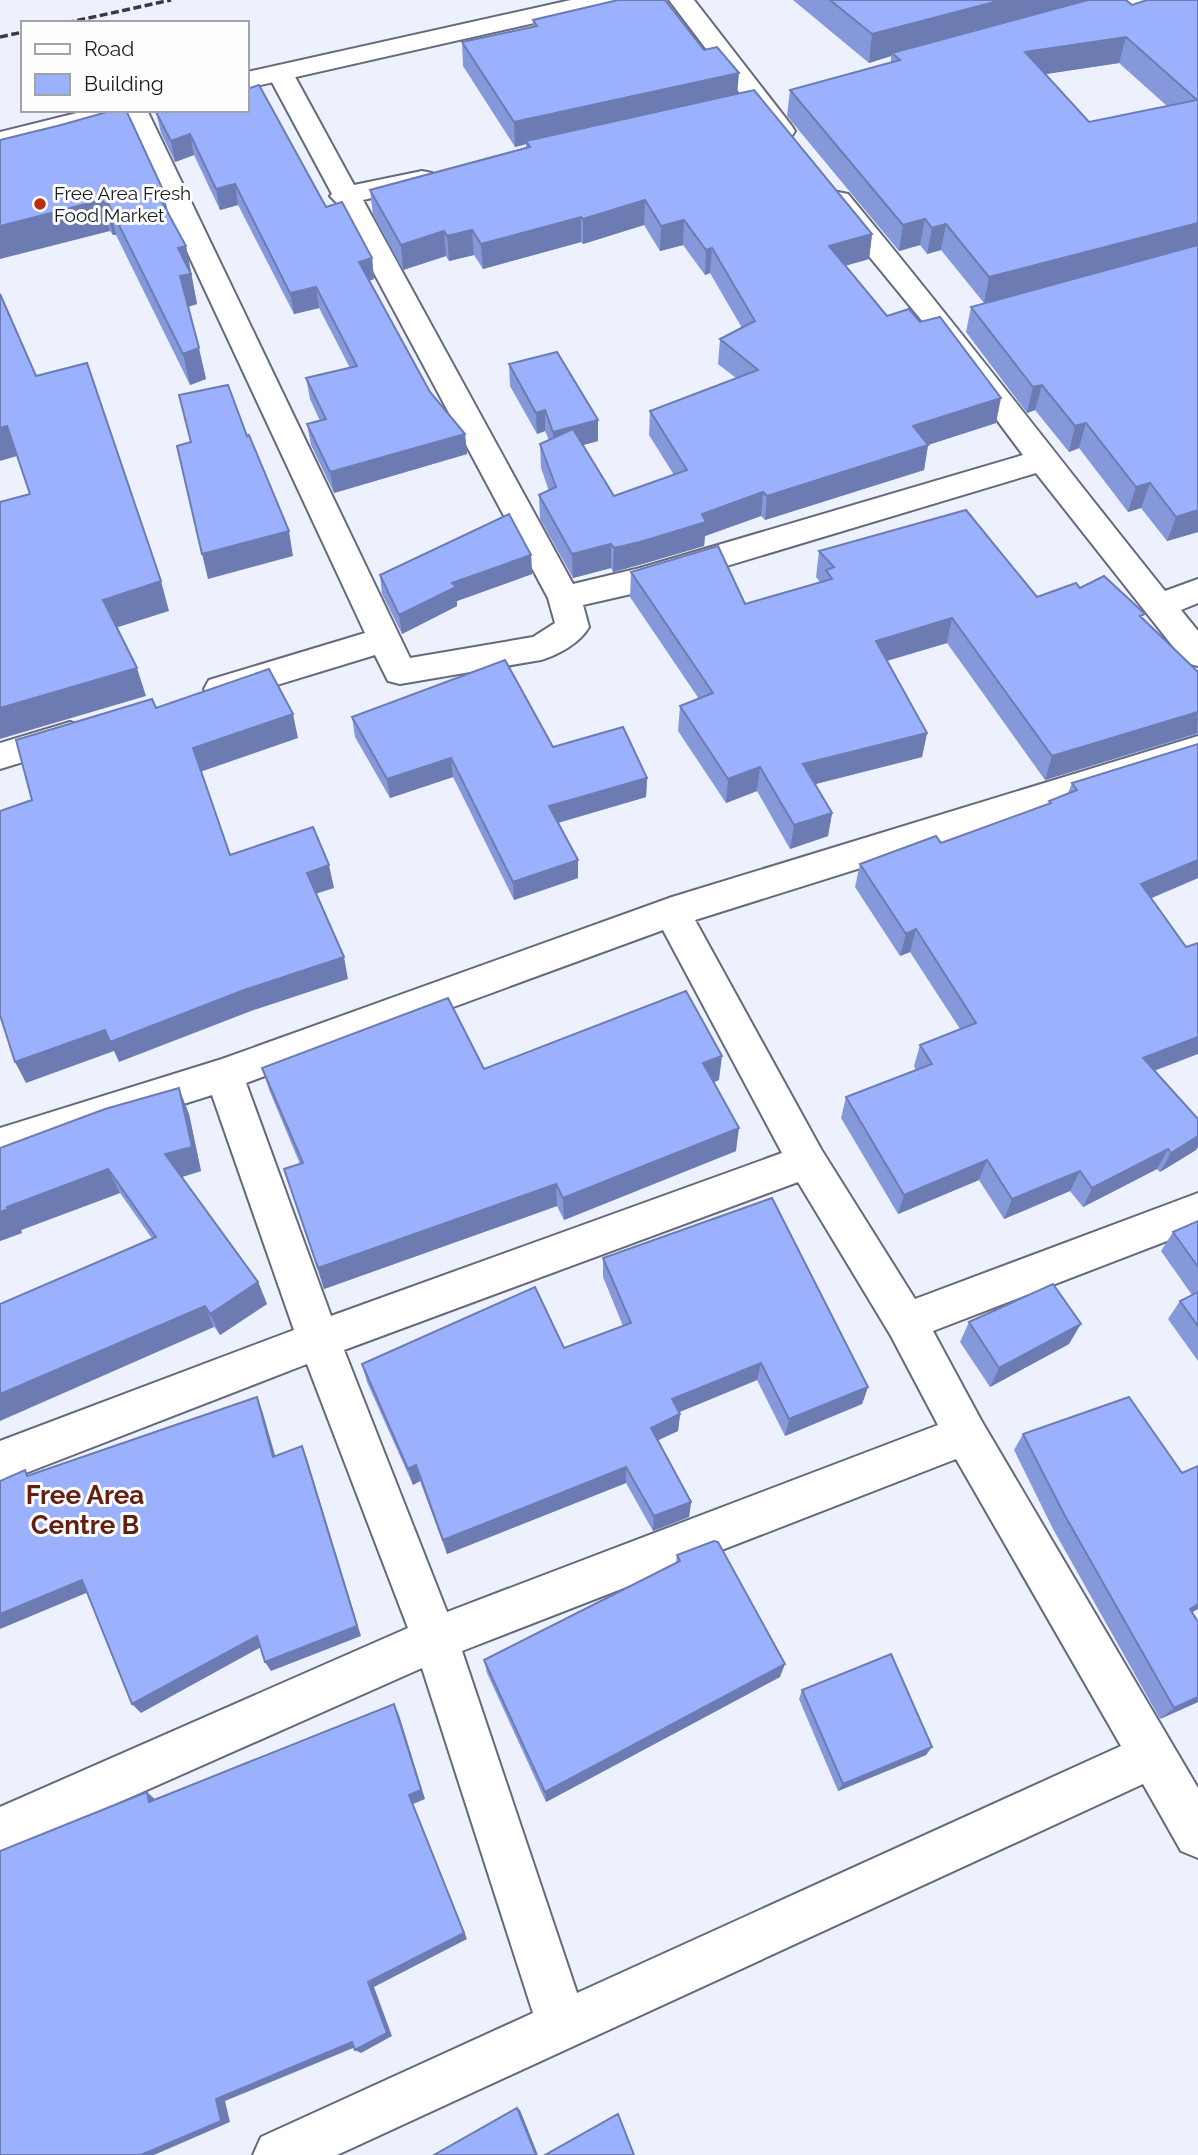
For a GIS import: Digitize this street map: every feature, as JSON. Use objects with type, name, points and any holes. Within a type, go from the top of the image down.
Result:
[{"type":"street","points":[[248,80],[605,0]]},
{"type":"street","points":[[681,0],[798,150]]},
{"type":"street","points":[[1048,25],[1140,0]]},
{"type":"street","points":[[135,112],[400,672],[541,648],[573,627],[564,598],[279,73]]},
{"type":"street","points":[[0,140],[114,112]]},
{"type":"street","points":[[344,196],[451,172]]},
{"type":"street","points":[[822,180],[955,323],[1043,460],[1198,654]]},
{"type":"street","points":[[564,598],[640,580],[1043,460]]},
{"type":"street","points":[[1160,605],[1198,591]]},
{"type":"street","points":[[185,700],[384,640]]},
{"type":"street","points":[[0,756],[106,724]]},
{"type":"street","points":[[1,1140],[224,1074],[672,912],[1198,749]]},
{"type":"street","points":[[672,912],[807,1161],[906,1322],[966,1435],[1174,1772],[1198,1834]]},
{"type":"street","points":[[224,1074],[319,1340],[435,1639],[562,2024]]},
{"type":"street","points":[[0,1462],[319,1340],[807,1161]]},
{"type":"street","points":[[906,1322],[1198,1211]]},
{"type":"street","points":[[0,1831],[435,1639],[966,1435]]},
{"type":"street","points":[[279,2155],[562,2024],[1174,1772]]},
{"type":"building","points":[[618,0],[665,0],[704,50],[717,47],[739,73],[514,122],[462,42],[537,26],[533,20]]},
{"type":"building","points":[[830,0],[1002,0],[872,34]]},
{"type":"building","points":[[1088,0],[1126,0],[1132,5],[1147,0],[1198,0],[1198,223],[989,277],[946,224],[932,228],[925,219],[903,225],[790,90],[900,60],[892,53]],"holes":[[[1126,37],[1197,100],[1089,122],[1025,52]]]},
{"type":"building","points":[[259,85],[326,207],[342,202],[372,258],[359,262],[430,392],[465,434],[330,472],[307,424],[326,419],[306,378],[357,366],[316,287],[290,293],[235,184],[216,189],[190,134],[171,141],[156,112],[248,112],[248,89]]},
{"type":"building","points":[[754,90],[872,234],[829,246],[887,316],[909,309],[920,322],[940,317],[1001,398],[913,426],[928,445],[767,496],[763,492],[702,514],[706,522],[640,542],[614,548],[611,544],[572,554],[539,495],[556,487],[540,444],[573,429],[614,496],[687,470],[650,411],[758,370],[720,339],[755,321],[712,248],[706,250],[684,220],[661,226],[645,200],[583,219],[581,217],[481,244],[472,230],[447,236],[444,231],[401,245],[370,190],[530,147],[526,141]]},
{"type":"building","points":[[107,112],[127,112],[163,190],[156,191],[186,246],[178,248],[191,274],[180,276],[199,348],[183,354],[108,203],[105,204],[102,200],[0,226],[0,140]]},
{"type":"building","points":[[1198,245],[1198,510],[1176,517],[1150,483],[1136,487],[1086,423],[1075,426],[1042,385],[1033,387],[971,307]]},
{"type":"building","points":[[0,294],[36,376],[87,363],[161,581],[103,600],[137,668],[0,708],[0,502],[30,494],[7,426],[0,428]]},
{"type":"building","points":[[557,352],[598,420],[553,432],[545,410],[536,413],[509,364]]},
{"type":"building","points":[[228,385],[247,436],[249,435],[289,531],[202,554],[177,446],[191,442],[179,395]]},
{"type":"building","points":[[966,510],[1037,597],[1076,583],[1080,588],[1104,576],[1145,614],[1140,616],[1198,672],[1198,712],[1052,756],[952,618],[876,641],[927,733],[803,764],[832,813],[794,825],[760,767],[728,779],[680,706],[713,693],[631,572],[718,546],[745,604],[832,579],[826,570],[834,567],[819,551]]},
{"type":"building","points":[[509,514],[531,555],[452,583],[456,587],[399,615],[380,575]]},
{"type":"building","points":[[505,660],[553,747],[623,727],[647,778],[549,806],[578,860],[513,882],[451,758],[387,779],[352,717]]},
{"type":"building","points":[[269,669],[293,714],[193,748],[230,855],[313,827],[329,865],[307,873],[344,957],[244,990],[110,1042],[105,1030],[15,1062],[0,1015],[0,811],[32,800],[16,740],[152,699],[156,708]]},
{"type":"building","points":[[1198,744],[1198,860],[1141,884],[1186,947],[1198,943],[1198,1037],[1143,1058],[1198,1119],[1198,1136],[1171,1153],[1168,1149],[1092,1188],[1080,1171],[1012,1199],[987,1160],[904,1195],[846,1097],[932,1064],[920,1045],[976,1023],[916,929],[906,934],[860,864],[936,836],[941,843],[1051,803],[1049,801],[1077,790],[1072,783]]},
{"type":"building","points":[[686,991],[722,1056],[703,1063],[739,1128],[563,1198],[556,1184],[318,1268],[284,1169],[303,1163],[262,1068],[448,998],[484,1069]]},
{"type":"building","points":[[179,1088],[192,1147],[165,1154],[258,1282],[210,1314],[205,1306],[0,1394],[0,1304],[156,1237],[108,1169],[0,1212],[0,1148],[105,1109]]},
{"type":"building","points":[[772,1198],[868,1387],[789,1419],[761,1363],[672,1399],[680,1414],[651,1428],[691,1502],[654,1516],[626,1467],[443,1540],[416,1465],[408,1469],[362,1364],[535,1287],[564,1348],[631,1323],[603,1258]]},
{"type":"building","points":[[1198,1221],[1198,1267],[1173,1232]]},
{"type":"building","points":[[1053,1284],[1081,1324],[999,1368],[969,1322]]},
{"type":"building","points":[[1198,1292],[1198,1326],[1180,1301]]},
{"type":"building","points":[[257,1397],[273,1457],[302,1446],[357,1626],[265,1662],[257,1636],[132,1704],[82,1580],[0,1614],[0,1481],[25,1470],[27,1476]]},
{"type":"building","points":[[1129,1397],[1182,1473],[1198,1466],[1198,1604],[1190,1609],[1198,1622],[1198,1697],[1174,1708],[1064,1514],[1023,1434]]},
{"type":"building","points":[[714,1541],[718,1542],[785,1664],[545,1792],[484,1660],[680,1561],[677,1555]]},
{"type":"building","points":[[891,1654],[932,1747],[843,1784],[802,1690]]},
{"type":"building","points":[[394,1704],[421,1790],[409,1795],[464,1933],[368,1982],[387,2033],[355,2050],[352,2042],[216,2099],[221,2121],[141,2155],[0,2155],[0,1851],[147,1792],[149,1802]]},
{"type":"building","points":[[517,2108],[536,2155],[434,2155]]},
{"type":"building","points":[[618,2114],[634,2155],[545,2155]]},
{"type":"railway","points":[[75,21],[171,0]]},
{"type":"railway","points":[[0,37],[21,32]]},
{"type":"place","name":"Free Area Fresh Food Market","points":[[40,204]]},
{"type":"district","name":"Free Area Centre B","points":[[85,1510]]}]
